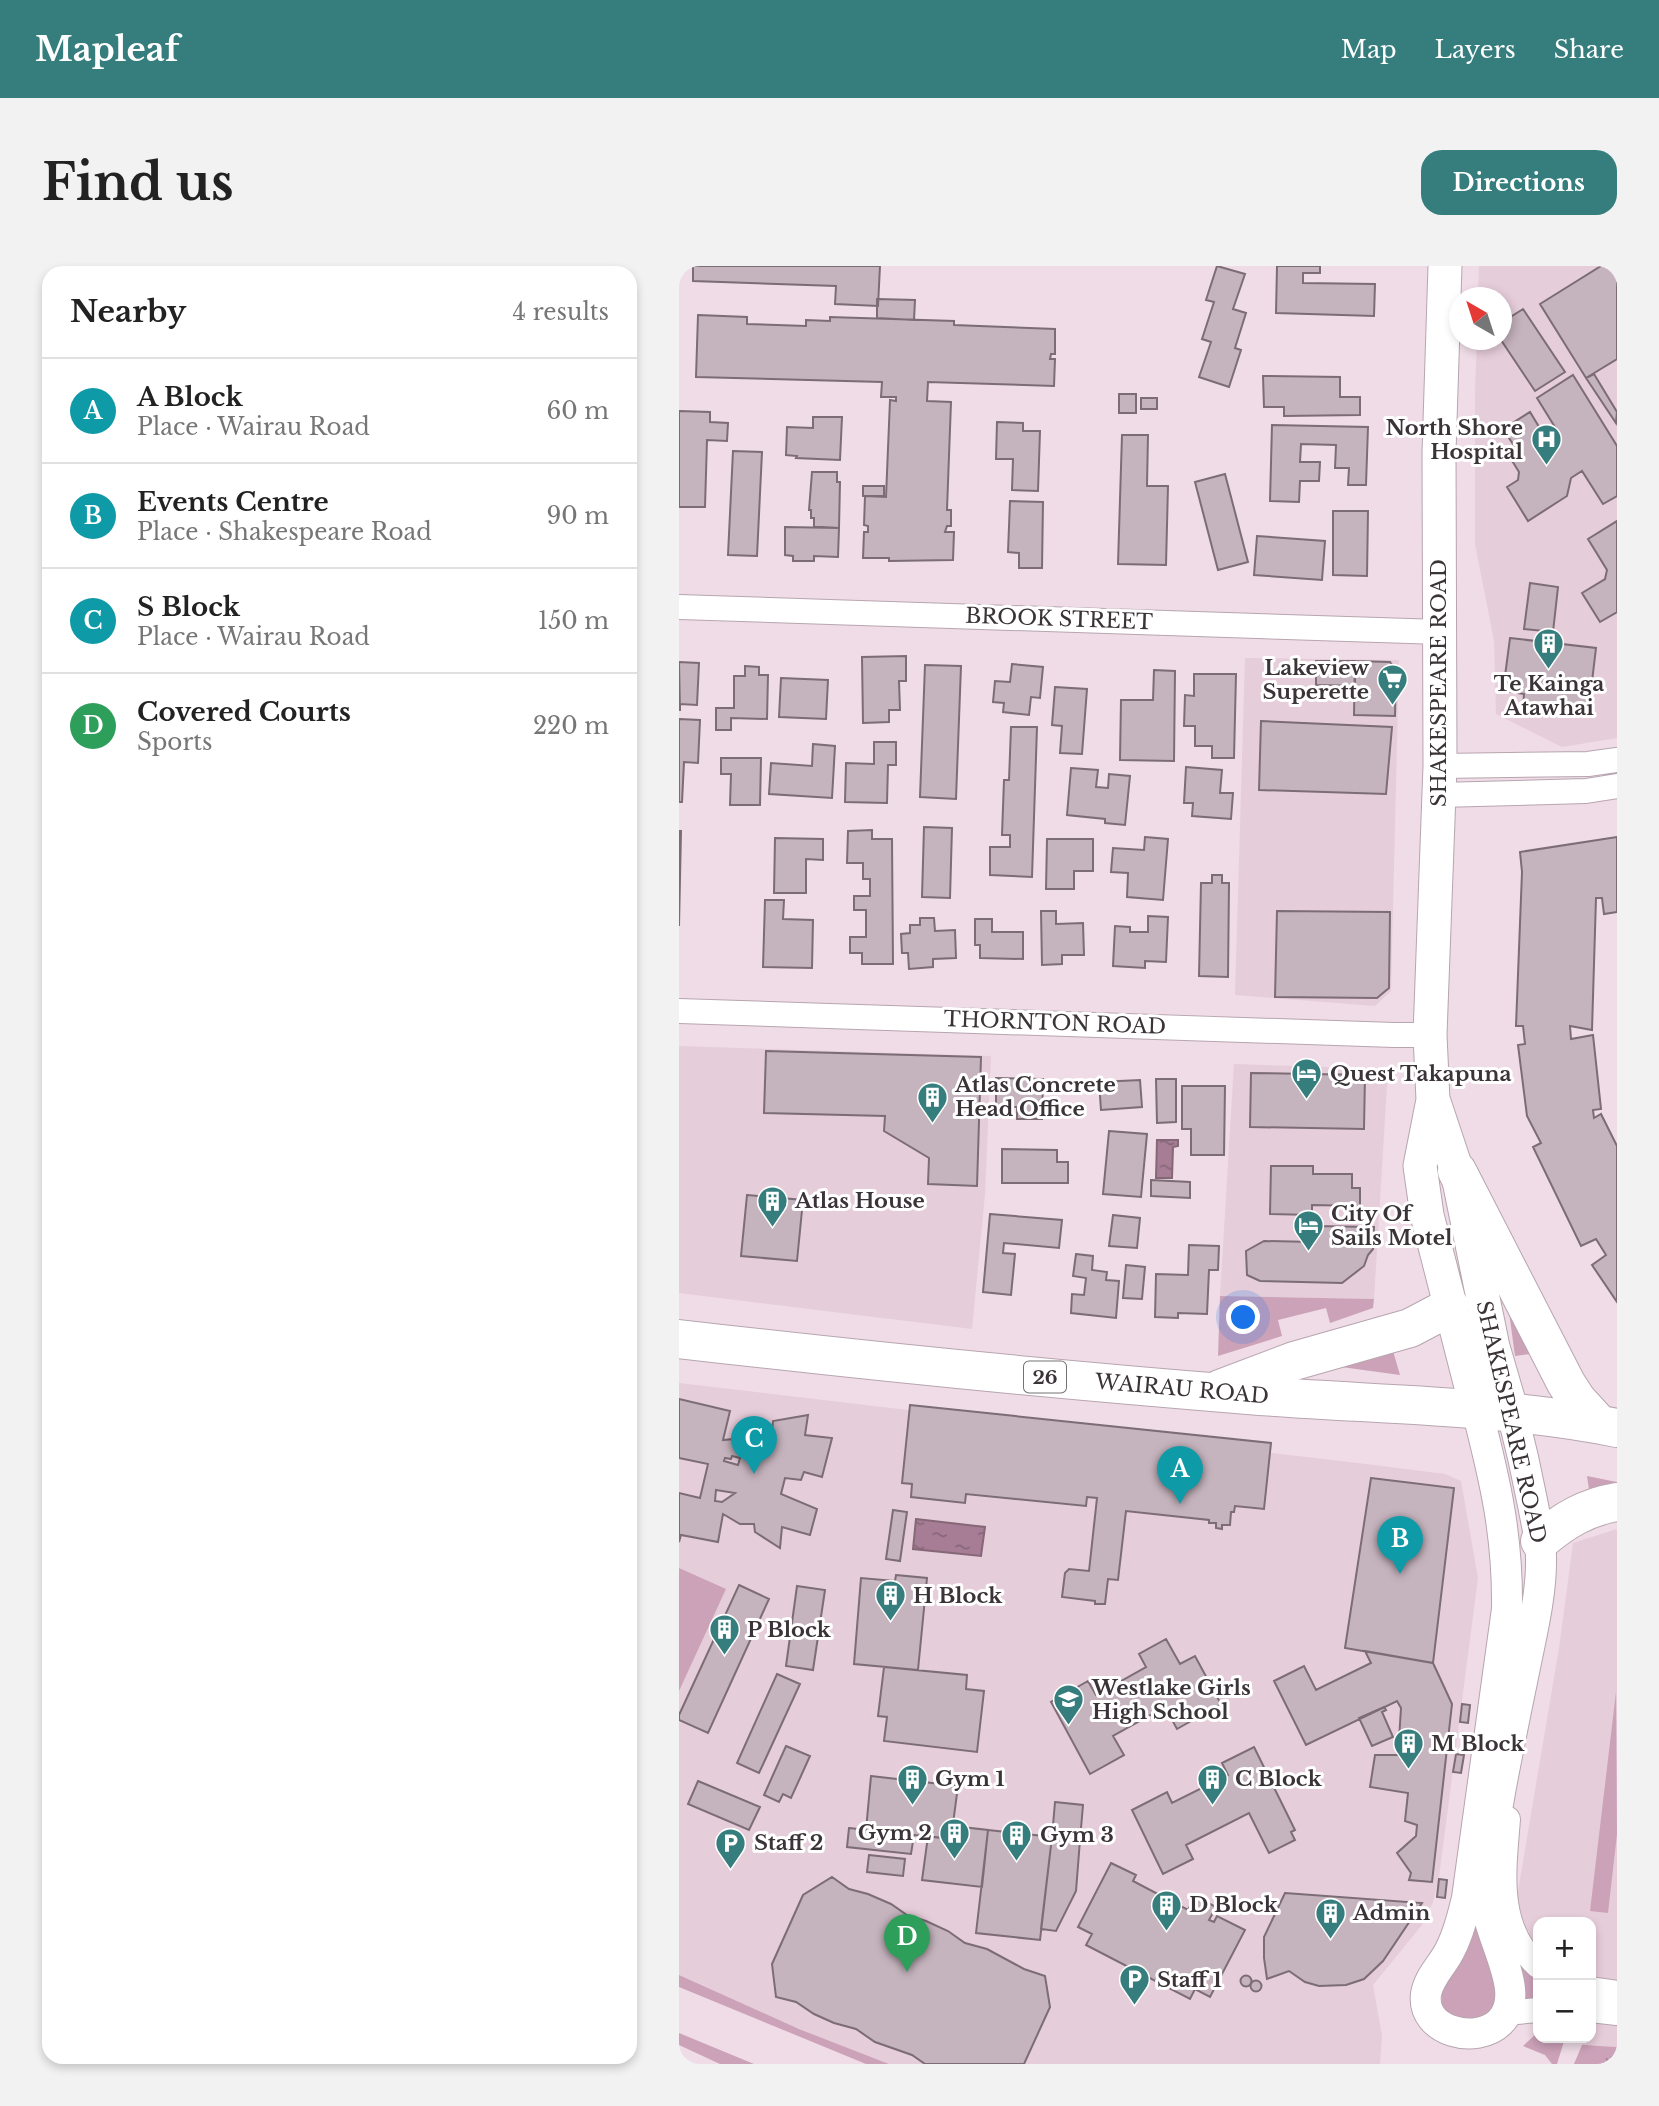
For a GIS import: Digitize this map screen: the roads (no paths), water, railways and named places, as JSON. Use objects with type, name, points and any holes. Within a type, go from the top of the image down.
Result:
[{"type":"main road","name":"SHAKESPEARE ROAD","points":[[1445,266],[1439,452],[1440,780],[1430,1035],[1433,1100],[1420,1166],[1427,1215],[1450,1307],[1495,1411]]},
{"type":"main road","name":"SHAKESPEARE ROAD","points":[[1433,1100],[1457,1171],[1493,1348],[1495,1411]]},
{"type":"main road","points":[[1457,1171],[1566,1383],[1577,1400],[1608,1426]]},
{"type":"main road","points":[[1212,1392],[1294,1361],[1410,1328],[1450,1307]]},
{"type":"main road","name":"WAIRAU ROAD","points":[[679,1339],[890,1363],[1212,1392],[1495,1411]]},
{"type":"main road","name":"26","points":[[1495,1411],[1608,1426]]},
{"type":"main road","points":[[1540,1541],[1563,1521],[1617,1502]]},
{"type":"street","name":"BROOK STREET","points":[[679,607],[1440,632]]},
{"type":"street","points":[[1440,780],[1617,760]]},
{"type":"street","points":[[1440,780],[1586,791],[1617,786]]},
{"type":"street","name":"THORNTON ROAD","points":[[679,1011],[1430,1035]]},
{"type":"street","name":"SHAKESPEARE ROAD","points":[[1495,1411],[1540,1541],[1540,1578],[1503,1777],[1485,1895],[1490,1927],[1511,1990],[1507,2013],[1492,2029],[1464,2034],[1439,2024],[1428,2011],[1426,2004],[1427,1990],[1451,1949],[1468,1898],[1507,1609],[1508,1569],[1500,1502],[1495,1411]]},
{"type":"street","points":[[1503,1777],[1509,1802],[1504,1879],[1508,1916],[1521,1947],[1533,1960]]},
{"type":"street","points":[[1596,1990],[1617,1993]]},
{"type":"street","points":[[1507,2013],[1533,2010]]},
{"type":"street","points":[[1596,2011],[1617,2013]]},
{"type":"water","points":[[1157,1140],[1178,1140],[1178,1146],[1173,1147],[1172,1178],[1156,1178]]},
{"type":"water","points":[[916,1519],[985,1527],[981,1556],[913,1549]]},
{"type":"place","name":"North Shore Hospital","points":[[1546,467]]},
{"type":"place","name":"Te Kainga Atawhai","points":[[1549,671]]},
{"type":"place","name":"Lakeview Superette","points":[[1392,707]]},
{"type":"place","name":"Quest Takapuna","points":[[1307,1101]]},
{"type":"place","name":"Atlas Concrete Head Office","points":[[932,1124]]},
{"type":"place","name":"Atlas House","points":[[772,1228]]},
{"type":"place","name":"City Of Sails Motel","points":[[1308,1253]]},
{"type":"place","name":"S Block","points":[[754,1474]]},
{"type":"place","name":"A Block","points":[[1180,1504]]},
{"type":"place","name":"Events Centre","points":[[1400,1574]]},
{"type":"place","name":"H Block","points":[[890,1623]]},
{"type":"place","name":"P Block","points":[[724,1657]]},
{"type":"place","name":"Westlake Girls High School","points":[[1069,1727]]},
{"type":"place","name":"M Block","points":[[1408,1771]]},
{"type":"place","name":"Gym 1","points":[[912,1806]]},
{"type":"place","name":"C Block","points":[[1212,1806]]},
{"type":"place","name":"Gym 2","points":[[955,1860]]},
{"type":"place","name":"Gym 3","points":[[1017,1862]]},
{"type":"place","name":"Staff 2","points":[[731,1870]]},
{"type":"place","name":"D Block","points":[[1166,1932]]},
{"type":"place","name":"Admin","points":[[1330,1940]]},
{"type":"place","name":"Covered Courts","points":[[907,1972]]},
{"type":"place","name":"Staff 1","points":[[1134,2007]]}]
